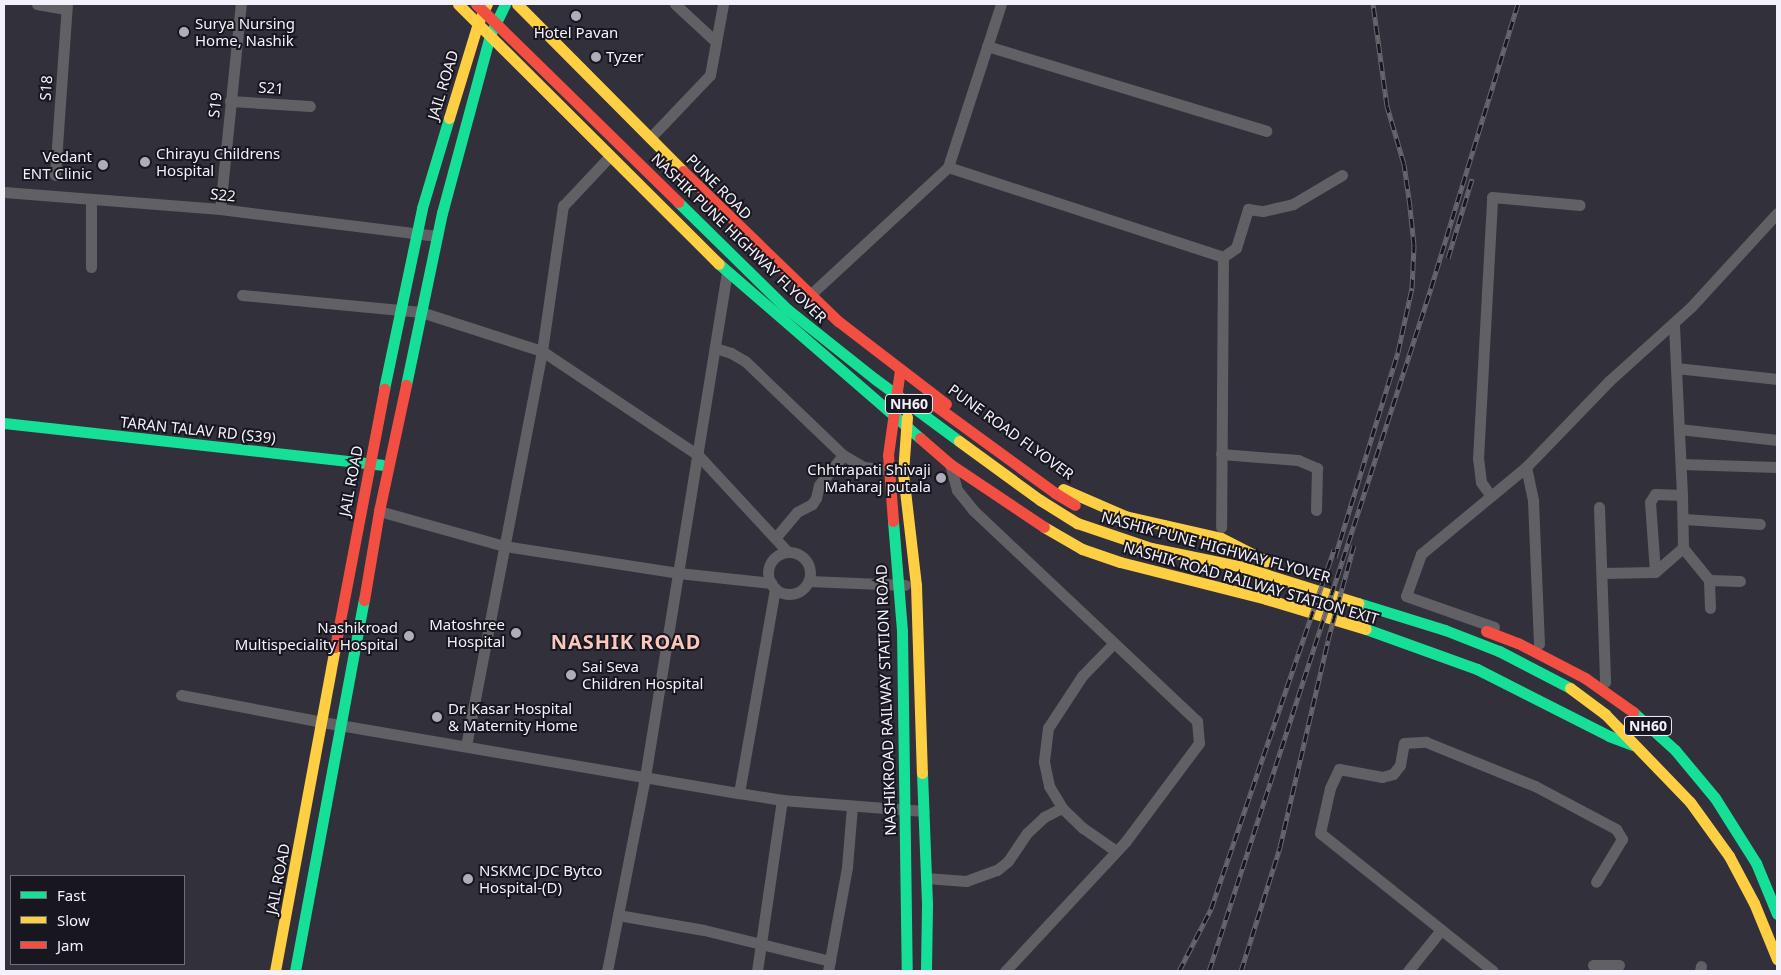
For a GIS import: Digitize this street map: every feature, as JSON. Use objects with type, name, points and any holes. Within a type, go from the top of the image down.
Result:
[{"type":"main road","name":"NASHIK ROAD RAILWAY STATION EXIT","points":[[458,4],[727,272],[950,464],[1031,520],[1082,549],[1120,562],[1266,599],[1358,626],[1477,669],[1609,736],[1636,747]]},
{"type":"main road","name":"NASHIK PUNE HIGHWAY FLYOVER","points":[[476,4],[787,309],[875,379],[1040,500],[1077,523],[1118,538],[1151,548],[1239,566],[1445,630],[1499,651],[1559,681],[1606,714],[1690,802],[1730,856],[1754,902],[1777,959]]},
{"type":"main road","name":"JAIL ROAD","points":[[275,971],[369,463],[422,208],[478,23],[487,4]]},
{"type":"main road","points":[[497,4],[509,16]]},
{"type":"main road","name":"JAIL ROAD","points":[[295,971],[342,725],[379,511],[421,312],[438,236],[490,35],[505,4]]},
{"type":"main road","name":"PUNE ROAD","points":[[517,4],[810,295],[838,321],[913,378]]},
{"type":"main road","name":"NASHIK PUNE HIGHWAY FLYOVER","points":[[625,130],[716,220]]},
{"type":"main road","name":"NASHIK PUNE HIGHWAY FLYOVER","points":[[809,309],[852,346],[1055,493],[1083,509],[1116,523],[1161,536],[1271,562]]},
{"type":"main road","name":"NASHIKROAD RAILWAY STATION ROAD","points":[[900,370],[893,415],[889,470],[900,585],[907,971]]},
{"type":"main road","points":[[913,378],[906,425],[903,473],[916,585],[926,878],[926,971]]},
{"type":"main road","name":"PUNE ROAD FLYOVER","points":[[913,378],[979,430],[1066,491],[1125,516],[1221,533],[1271,562]]},
{"type":"main road","name":"TARAN TALAV RD (S39)","points":[[4,424],[389,465]]},
{"type":"main road","name":"NH60","points":[[1390,599],[1448,617],[1518,643],[1585,678],[1627,707],[1675,750],[1716,798],[1756,863],[1777,914]]},
{"type":"street","points":[[37,4],[67,6]]},
{"type":"street","name":"S19","points":[[220,209],[241,4]]},
{"type":"street","points":[[675,4],[716,42]]},
{"type":"street","points":[[650,138],[710,75],[723,4]]},
{"type":"street","points":[[810,295],[948,167],[1001,4]]},
{"type":"street","name":"S18","points":[[55,175],[67,6]]},
{"type":"street","points":[[987,46],[1266,131]]},
{"type":"street","name":"S21","points":[[230,101],[310,106]]},
{"type":"street","points":[[466,746],[542,351],[563,206],[610,156]]},
{"type":"street","points":[[948,167],[1223,257]]},
{"type":"street","points":[[1223,257],[1236,248],[1248,209],[1262,211],[1293,204],[1342,175]]},
{"type":"street","name":"S22","points":[[4,192],[220,209],[438,236]]},
{"type":"street","points":[[1491,496],[1481,482],[1478,459],[1492,197],[1580,205]]},
{"type":"street","points":[[91,199],[91,267]]},
{"type":"street","points":[[1777,213],[1674,323],[1609,381],[1526,467],[1421,554],[1406,596],[1539,644],[1606,682],[1693,762],[1743,824],[1777,886]]},
{"type":"street","points":[[1221,533],[1223,257]]},
{"type":"street","points":[[607,971],[645,777],[727,272]]},
{"type":"street","points":[[242,295],[421,312],[542,351],[698,455],[787,551]]},
{"type":"street","points":[[1674,323],[1684,519],[1683,548],[1709,580],[1710,608]]},
{"type":"street","points":[[715,348],[731,353],[745,361],[843,455],[864,467],[889,470]]},
{"type":"street","points":[[1676,368],[1777,378]]},
{"type":"street","points":[[1679,429],[1777,440]]},
{"type":"street","points":[[1221,454],[1298,460],[1317,468],[1316,510]]},
{"type":"street","points":[[776,537],[797,512],[812,504],[816,498],[819,485],[843,455]]},
{"type":"street","points":[[950,464],[957,490],[973,510],[1197,721],[1199,742],[1116,851],[1005,971]]},
{"type":"street","points":[[1681,464],[1777,467]]},
{"type":"street","points":[[1526,467],[1533,500],[1539,644]]},
{"type":"street","points":[[1655,572],[1650,502],[1655,494],[1682,494]]},
{"type":"street","points":[[1599,507],[1606,682]]},
{"type":"street","points":[[379,511],[504,546],[773,586],[780,592],[794,594],[800,591],[809,581],[810,569],[805,557],[787,551],[780,553],[770,563],[768,570],[773,586],[740,793]]},
{"type":"street","points":[[1684,519],[1760,524]]},
{"type":"street","points":[[1602,573],[1655,572],[1683,548]]},
{"type":"street","points":[[1709,580],[1740,581]]},
{"type":"street","points":[[809,581],[916,585]]},
{"type":"street","points":[[1114,643],[1082,676],[1048,728],[1044,762],[1049,786],[1062,808],[1083,828],[1116,851]]},
{"type":"street","points":[[181,695],[322,722],[782,800],[924,811]]},
{"type":"street","points":[[1493,971],[1320,833],[1330,788],[1339,769],[1370,777],[1388,776],[1393,774],[1400,765],[1404,743],[1426,742],[1535,786],[1616,829],[1622,839],[1596,882]]},
{"type":"street","points":[[757,971],[782,800]]},
{"type":"street","points":[[618,915],[704,930],[829,966],[847,868],[852,806]]},
{"type":"street","points":[[926,878],[966,881],[997,870],[1008,861],[1027,833],[1044,817],[1062,808]]},
{"type":"street","points":[[1408,971],[1440,930]]},
{"type":"street","points":[[1593,965],[1619,965]]},
{"type":"railway","points":[[1335,557],[1398,352],[1412,288],[1414,245],[1410,206],[1404,164],[1387,106],[1373,4]]},
{"type":"railway","points":[[1209,971],[1431,288],[1518,4]]},
{"type":"railway","points":[[1448,258],[1472,179]]},
{"type":"railway","points":[[1241,971],[1280,847],[1328,640],[1354,545]]},
{"type":"railway","points":[[1179,971],[1211,909],[1334,549]]},
{"type":"traffic: fast","points":[[406,385],[442,213],[490,35],[505,4]]},
{"type":"traffic: fast","points":[[384,389],[422,208],[449,118]]},
{"type":"traffic: fast","points":[[678,202],[787,309],[875,379],[959,441]]},
{"type":"traffic: fast","points":[[719,264],[920,438]]},
{"type":"traffic: fast","points":[[4,423],[382,465]]},
{"type":"traffic: fast","points":[[893,521],[902,631],[907,971]]},
{"type":"traffic: fast","points":[[295,971],[364,600]]},
{"type":"traffic: fast","points":[[1358,603],[1445,630],[1499,651],[1570,688]]},
{"type":"traffic: fast","points":[[1366,629],[1477,669],[1609,736],[1632,745]]},
{"type":"traffic: fast","points":[[1633,712],[1675,750],[1715,798],[1756,863],[1777,914]]},
{"type":"traffic: fast","points":[[922,773],[927,906],[926,971]]},
{"type":"traffic: slow","points":[[458,4],[719,264]]},
{"type":"traffic: slow","points":[[449,118],[478,23],[487,4]]},
{"type":"traffic: slow","points":[[517,4],[683,171]]},
{"type":"traffic: slow","points":[[907,417],[903,473],[916,585],[922,773]]},
{"type":"traffic: slow","points":[[959,441],[1040,500],[1077,523],[1151,548],[1239,566],[1358,603]]},
{"type":"traffic: slow","points":[[1063,489],[1125,516],[1221,538],[1266,561]]},
{"type":"traffic: slow","points":[[1044,527],[1082,549],[1120,562],[1266,599],[1366,629]]},
{"type":"traffic: slow","points":[[275,971],[335,647]]},
{"type":"traffic: slow","points":[[1570,688],[1605,714],[1690,802],[1729,856],[1754,903],[1777,959]]},
{"type":"traffic: jam","points":[[476,4],[678,202]]},
{"type":"traffic: jam","points":[[683,171],[838,321],[946,404]]},
{"type":"traffic: jam","points":[[893,521],[888,455],[900,370]]},
{"type":"traffic: jam","points":[[364,600],[379,511],[406,385]]},
{"type":"traffic: jam","points":[[335,647],[384,389]]},
{"type":"traffic: jam","points":[[929,401],[1055,493],[1075,505]]},
{"type":"traffic: jam","points":[[920,438],[950,464],[1044,527]]},
{"type":"traffic: jam","points":[[1486,631],[1518,643],[1585,678],[1633,712]]},
{"type":"place","name":"Hotel Pavan","points":[[576,16]]},
{"type":"place","name":"Surya Nursing Home, Nashik","points":[[184,32]]},
{"type":"place","name":"Tyzer","points":[[596,57]]},
{"type":"place","name":"Chirayu Childrens Hospital","points":[[145,162]]},
{"type":"place","name":"Vedant ENT Clinic","points":[[103,165]]},
{"type":"place","name":"Chhtrapati Shivaji Maharaj putala","points":[[941,478]]},
{"type":"place","name":"Matoshree Hospital","points":[[516,633]]},
{"type":"place","name":"Nashikroad Multispeciality Hospital","points":[[409,636]]},
{"type":"place","name":"Sai Seva Children Hospital","points":[[571,675]]},
{"type":"place","name":"Dr. Kasar Hospital & Maternity Home","points":[[437,717]]},
{"type":"place","name":"NSKMC JDC Bytco Hospital-(D)","points":[[468,879]]},
{"type":"district","name":"NASHIK ROAD","points":[[626,641]]}]
